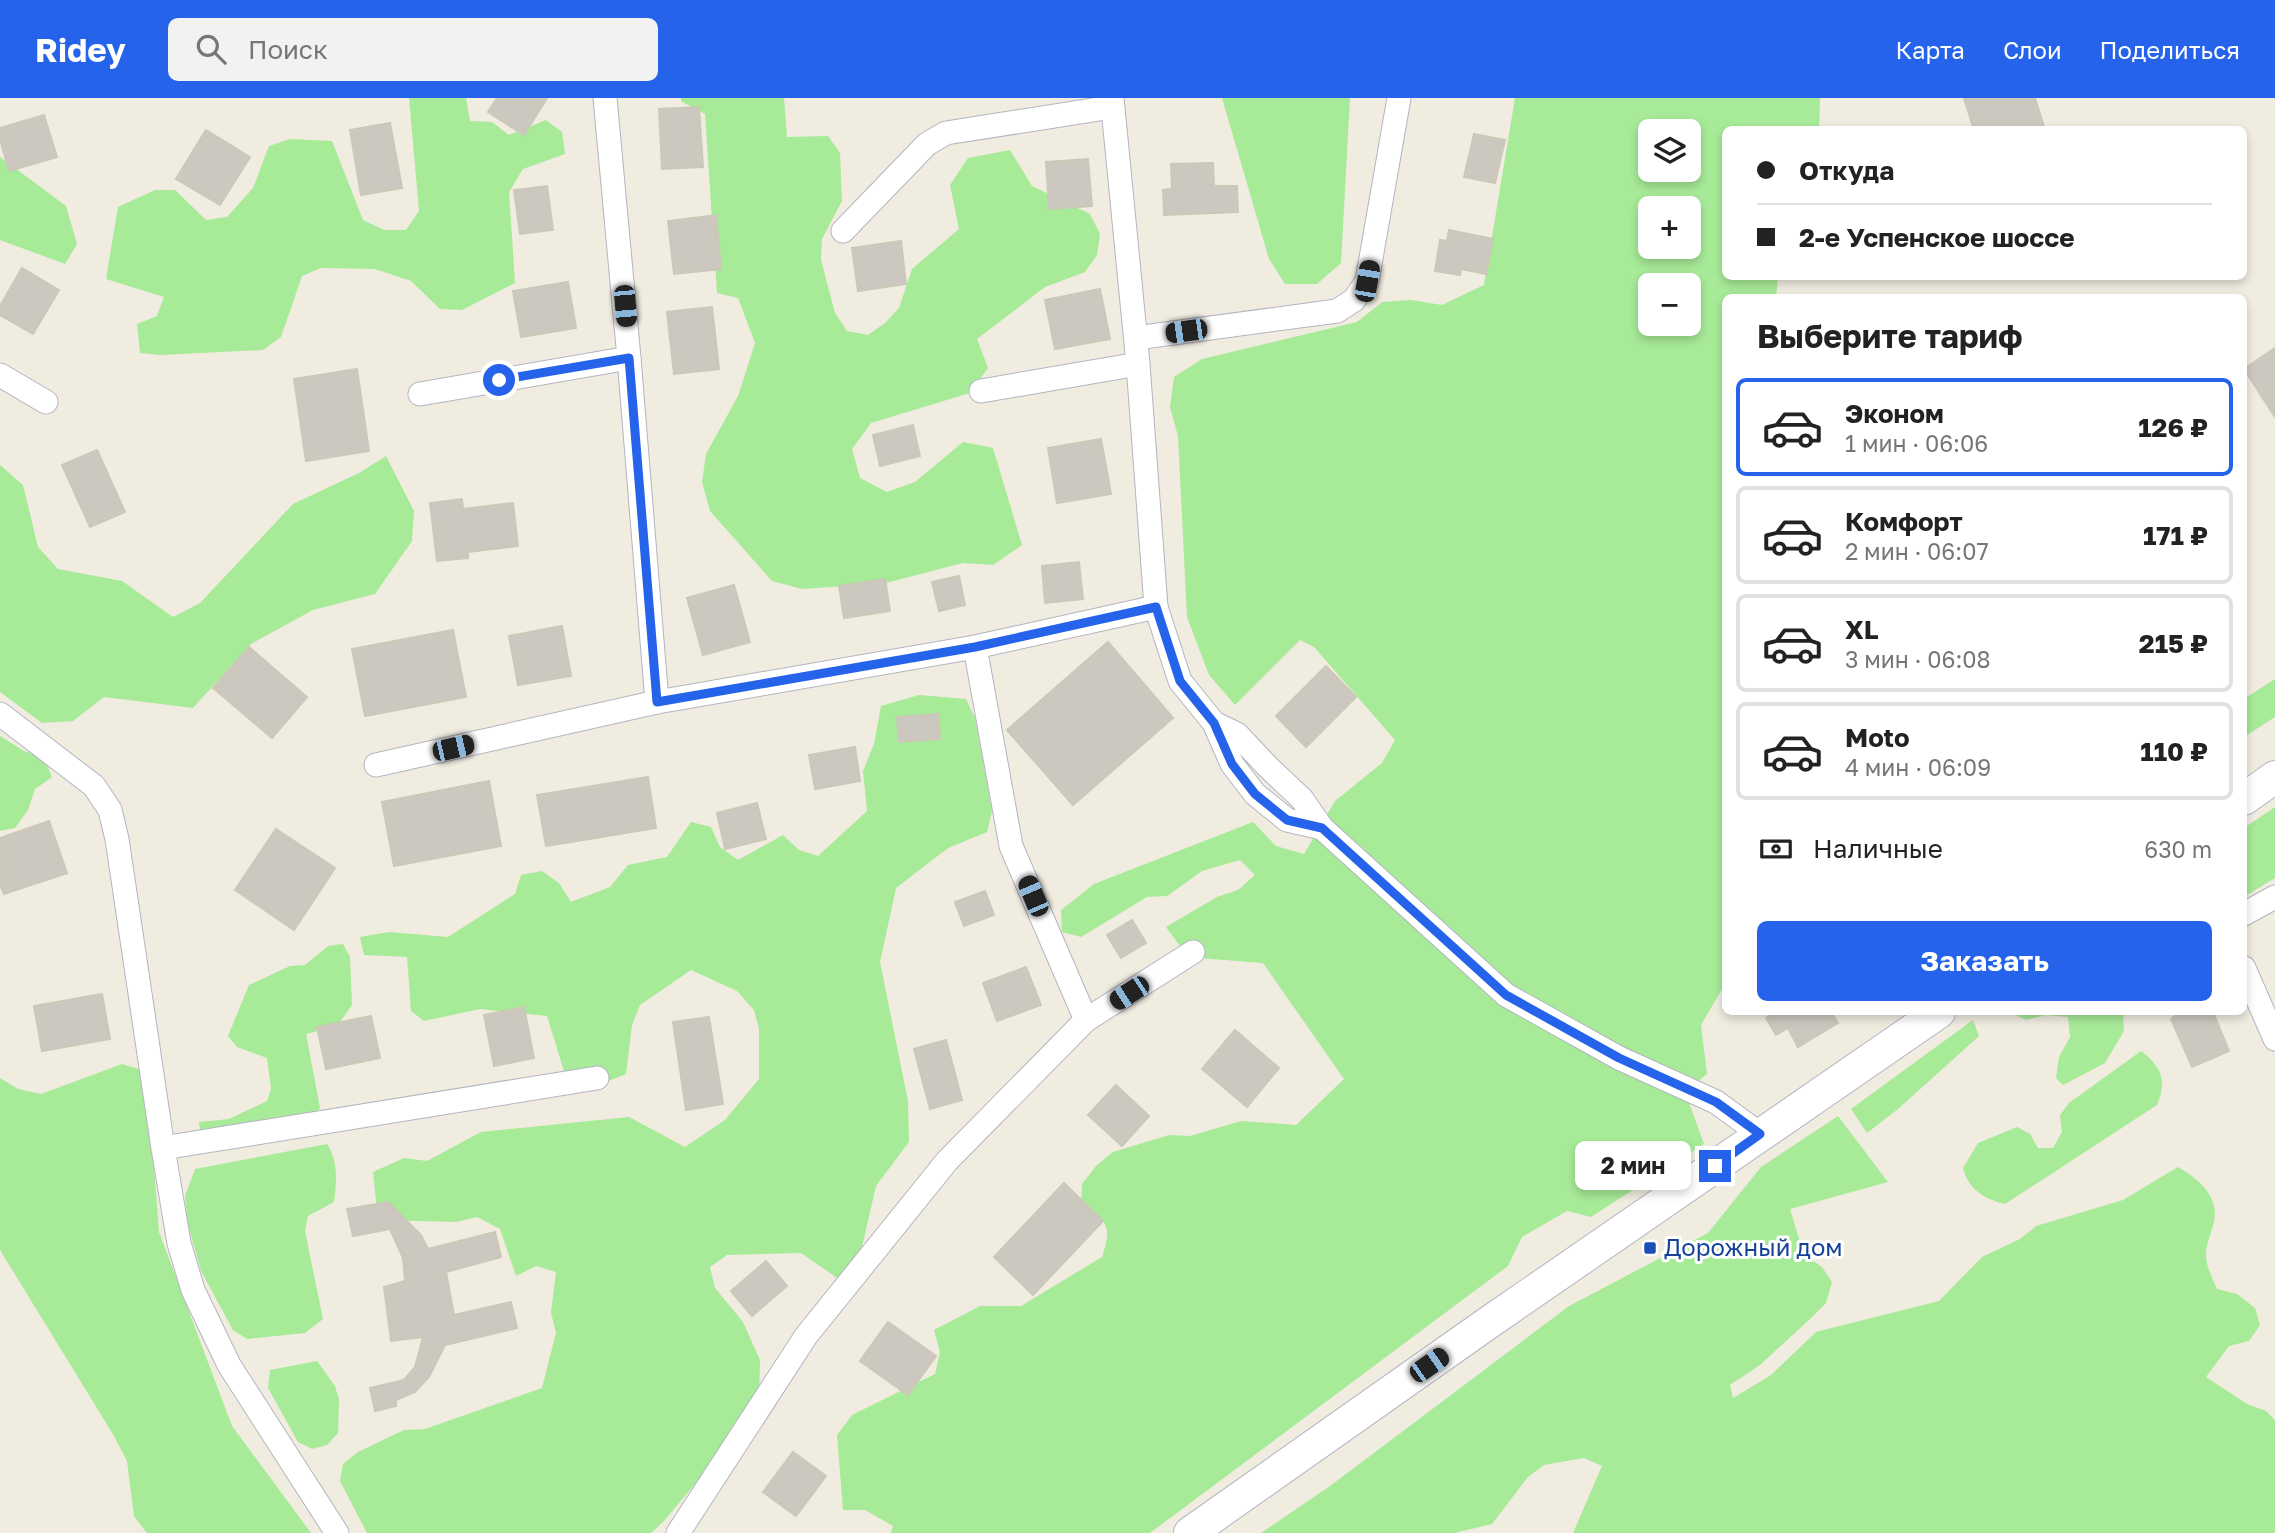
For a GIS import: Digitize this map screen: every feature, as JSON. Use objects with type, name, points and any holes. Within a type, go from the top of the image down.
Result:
[{"type":"main road","points":[[2247,797],[2275,778]]},
{"type":"main road","points":[[1190,1533],[1935,1015]]},
{"type":"street","points":[[605,98],[657,702]]},
{"type":"street","points":[[1136,338],[1337,310],[1354,300],[1367,281],[1399,98]]},
{"type":"street","points":[[842,230],[927,144],[946,133],[1112,103],[1136,338],[1156,607],[1180,681],[1214,723],[1232,764],[1255,794],[1287,820],[1322,828],[1506,995],[1619,1058],[1716,1102],[1760,1134]]},
{"type":"street","points":[[420,394],[629,358]]},
{"type":"street","points":[[981,391],[1138,364]]},
{"type":"street","points":[[0,375],[46,402]]},
{"type":"street","points":[[376,765],[657,702],[975,647],[1156,607]]},
{"type":"street","points":[[975,647],[1011,846],[1086,1020]]},
{"type":"street","points":[[0,714],[94,786],[110,810],[119,852],[179,1243],[193,1290],[229,1365],[337,1533]]},
{"type":"street","points":[[2247,912],[2275,897]]},
{"type":"street","points":[[678,1533],[806,1336],[947,1161],[1086,1020],[1193,952]]},
{"type":"street","points":[[2247,975],[2275,1039]]},
{"type":"street","points":[[163,1148],[597,1077]]},
{"type":"green space","points":[[409,98],[466,98],[470,121],[492,122],[509,135],[546,120],[562,132],[565,154],[523,169],[509,192],[515,283],[462,310],[440,309],[411,281],[375,269],[321,268],[302,276],[281,337],[263,350],[161,355],[140,353],[137,324],[157,316],[164,297],[106,279],[118,207],[155,190],[175,190],[206,220],[227,217],[253,188],[269,146],[290,139],[332,141],[363,220],[384,230],[406,230],[419,211]]},
{"type":"green space","points":[[681,98],[784,98],[787,137],[828,136],[840,153],[842,201],[822,239],[821,260],[835,313],[847,331],[868,335],[885,323],[899,308],[912,269],[959,229],[950,185],[968,158],[1010,150],[1032,186],[1090,214],[1100,234],[1097,255],[1085,272],[1045,287],[977,339],[988,368],[970,393],[871,423],[852,449],[860,478],[887,492],[915,482],[963,442],[993,448],[1022,545],[993,565],[963,563],[886,583],[802,589],[772,581],[710,511],[702,482],[706,454],[738,396],[755,343],[738,298],[717,293],[705,114],[681,101]]},
{"type":"green space","points":[[1222,98],[1350,98],[1341,263],[1317,284],[1285,284],[1269,259]]},
{"type":"green space","points":[[1515,98],[1820,98],[1819,126],[1722,126],[1722,280],[1778,280],[1776,294],[1722,294],[1722,989],[1701,1025],[1707,1074],[1685,1092],[1704,1144],[1591,1217],[1567,1211],[1522,1237],[1508,1266],[1150,1533],[891,1533],[893,1526],[865,1510],[843,1510],[837,1435],[852,1415],[935,1374],[940,1352],[934,1330],[980,1306],[1021,1306],[1102,1257],[1107,1238],[1106,1226],[1098,1216],[1081,1206],[1082,1184],[1096,1166],[1113,1152],[1169,1135],[1190,1136],[1241,1121],[1296,1125],[1344,1079],[1263,963],[1199,958],[1180,946],[1166,927],[1217,897],[1238,890],[1255,875],[1240,860],[1202,871],[1167,896],[1147,897],[1081,937],[1062,932],[1061,910],[1094,884],[1253,822],[1276,846],[1304,854],[1335,801],[1382,763],[1395,740],[1314,647],[1300,640],[1235,705],[1209,675],[1187,617],[1178,436],[1170,407],[1174,377],[1202,359],[1357,322],[1382,302],[1411,300],[1442,305],[1484,285]]},
{"type":"green space","points":[[0,157],[66,206],[77,244],[65,264],[0,240]]},
{"type":"green space","points":[[386,456],[414,511],[412,541],[375,594],[313,610],[251,644],[193,708],[104,697],[73,721],[42,723],[0,692],[0,465],[23,485],[38,547],[58,569],[122,581],[173,617],[200,603],[293,504],[359,473]]},
{"type":"green space","points":[[2275,679],[2275,717],[2247,735],[2247,697]]},
{"type":"green space","points":[[919,695],[966,699],[975,718],[992,811],[987,832],[948,848],[896,888],[880,962],[908,1101],[909,1142],[876,1186],[857,1269],[837,1278],[801,1253],[727,1255],[710,1267],[715,1288],[743,1322],[760,1360],[759,1407],[651,1533],[367,1533],[340,1481],[343,1464],[358,1452],[404,1430],[425,1429],[542,1388],[556,1333],[551,1313],[556,1272],[536,1266],[516,1276],[500,1229],[477,1217],[456,1222],[378,1220],[373,1172],[404,1158],[427,1161],[481,1132],[629,1117],[685,1147],[725,1120],[759,1079],[759,1029],[754,1010],[737,991],[691,970],[640,1005],[632,1025],[626,1074],[606,1082],[568,1084],[547,1016],[480,1009],[424,1021],[411,1011],[407,957],[364,955],[360,937],[389,932],[448,937],[515,894],[521,875],[542,871],[559,883],[571,902],[610,887],[628,865],[667,857],[691,822],[711,827],[720,847],[738,860],[783,835],[799,850],[818,856],[867,811],[863,771],[874,744],[881,706]]},
{"type":"green space","points":[[0,736],[24,751],[44,758],[52,777],[35,789],[28,810],[15,828],[0,831]]},
{"type":"green space","points":[[2275,807],[2275,878],[2247,895],[2247,826]]},
{"type":"green space","points":[[343,944],[350,957],[352,1005],[337,1026],[306,1034],[320,1108],[301,1129],[201,1137],[199,1122],[229,1119],[267,1101],[271,1088],[267,1058],[237,1047],[228,1036],[249,985],[290,966],[305,965],[328,946]]},
{"type":"green space","points":[[2016,1015],[2046,1015],[2026,1020]]},
{"type":"green space","points":[[2046,1015],[2123,1015],[2124,1031],[2105,1063],[2063,1085],[2056,1078],[2059,1057],[2070,1037],[2068,1017]]},
{"type":"green space","points":[[1973,1020],[1979,1036],[1898,1109],[1867,1133],[1851,1109]]},
{"type":"green space","points":[[2141,1051],[2154,1063],[2161,1075],[2162,1088],[2157,1105],[2005,1204],[1984,1196],[1969,1182],[1963,1168],[1978,1143],[2017,1127],[2030,1134],[2038,1148],[2053,1148],[2062,1132],[2060,1115],[2069,1103]]},
{"type":"green space","points":[[122,1064],[142,1070],[148,1091],[159,1232],[232,1426],[311,1533],[147,1533],[134,1516],[127,1461],[0,1250],[0,1078],[18,1089],[41,1094]]},
{"type":"green space","points":[[1838,1116],[1888,1182],[1790,1209],[1804,1255],[1822,1267],[1832,1282],[1826,1303],[1760,1365],[1730,1385],[1733,1398],[1771,1375],[1816,1332],[1939,1301],[1982,1257],[2020,1239],[2036,1226],[2123,1200],[2178,1167],[2202,1185],[2214,1205],[2215,1218],[2206,1257],[2217,1289],[2237,1294],[2255,1308],[2260,1325],[2249,1341],[2229,1346],[2206,1377],[2247,1404],[2266,1411],[2275,1420],[2275,1533],[1573,1533],[1602,1466],[1584,1458],[1544,1465],[1528,1477],[1492,1524],[1454,1533],[1261,1533],[1330,1486],[1569,1306],[1708,1233],[1761,1167]]},
{"type":"green space","points":[[327,1144],[336,1172],[334,1202],[308,1216],[305,1231],[323,1319],[305,1333],[247,1339],[233,1330],[201,1271],[188,1225],[185,1196],[195,1169]]},
{"type":"green space","points":[[317,1361],[335,1386],[339,1400],[338,1433],[327,1445],[312,1449],[298,1442],[268,1388],[270,1370]]},
{"type":"building","points":[[497,98],[547,98],[524,135],[488,112]]},
{"type":"building","points":[[1964,98],[2035,98],[2044,126],[1973,126]]},
{"type":"building","points":[[699,107],[703,167],[662,169],[659,109]]},
{"type":"building","points":[[44,115],[57,157],[9,171],[0,139],[0,128]]},
{"type":"building","points":[[390,123],[402,188],[361,195],[350,130]]},
{"type":"building","points":[[206,130],[250,157],[220,205],[176,179]]},
{"type":"building","points":[[1474,134],[1505,140],[1495,183],[1464,177]]},
{"type":"building","points":[[1088,159],[1092,206],[1049,209],[1046,162]]},
{"type":"building","points":[[1213,163],[1214,186],[1237,186],[1238,212],[1164,215],[1163,190],[1172,189],[1171,164]]},
{"type":"building","points":[[547,186],[553,230],[520,234],[514,190]]},
{"type":"building","points":[[716,215],[721,269],[674,274],[668,221]]},
{"type":"building","points":[[1449,230],[1493,239],[1486,274],[1461,269],[1460,275],[1435,271],[1440,240],[1447,241]]},
{"type":"building","points":[[901,241],[906,284],[858,291],[852,248]]},
{"type":"building","points":[[22,268],[59,290],[33,334],[0,315],[0,306]]},
{"type":"building","points":[[568,282],[576,328],[521,337],[513,291]]},
{"type":"building","points":[[1100,289],[1110,339],[1055,349],[1045,300]]},
{"type":"building","points":[[712,307],[719,369],[674,374],[667,312]]},
{"type":"building","points":[[2275,348],[2275,417],[2247,374],[2247,367]]},
{"type":"building","points":[[357,369],[369,451],[306,461],[294,379]]},
{"type":"building","points":[[913,425],[920,456],[880,466],[873,435]]},
{"type":"building","points":[[1101,439],[1111,494],[1057,503],[1048,448]]},
{"type":"building","points":[[97,450],[125,512],[90,527],[62,465]]},
{"type":"building","points":[[462,499],[463,509],[513,503],[518,546],[468,552],[468,558],[437,561],[430,503]]},
{"type":"building","points":[[1079,562],[1083,599],[1045,603],[1042,566]]},
{"type":"building","points":[[959,576],[965,605],[939,611],[932,582]]},
{"type":"building","points":[[885,579],[890,611],[844,618],[839,586]]},
{"type":"building","points":[[734,585],[750,642],[703,655],[687,598]]},
{"type":"building","points":[[562,626],[571,676],[518,685],[509,636]]},
{"type":"building","points":[[453,630],[466,697],[365,716],[352,649]]},
{"type":"building","points":[[1108,642],[1173,718],[1073,805],[1007,730]]},
{"type":"building","points":[[249,647],[307,697],[272,738],[213,688]]},
{"type":"building","points":[[1326,666],[1356,697],[1306,747],[1276,716]]},
{"type":"building","points":[[938,714],[940,739],[899,742],[897,717]]},
{"type":"building","points":[[855,747],[860,781],[815,789],[809,755]]},
{"type":"building","points":[[648,777],[656,828],[546,846],[537,795]]},
{"type":"building","points":[[489,781],[501,846],[394,866],[382,802]]},
{"type":"building","points":[[757,803],[766,839],[725,849],[717,813]]},
{"type":"building","points":[[49,821],[67,873],[4,894],[0,884],[0,838]]},
{"type":"building","points":[[276,829],[335,868],[294,930],[235,890]]},
{"type":"building","points":[[985,891],[994,915],[964,926],[955,902]]},
{"type":"building","points":[[1132,920],[1146,943],[1121,958],[1107,935]]},
{"type":"building","points":[[1026,967],[1041,1005],[997,1021],[983,983]]},
{"type":"building","points":[[102,994],[110,1039],[42,1051],[34,1006]]},
{"type":"building","points":[[524,1007],[534,1058],[494,1066],[484,1015]]},
{"type":"building","points":[[1772,1015],[1833,1015],[1838,1023],[1798,1047],[1788,1028],[1776,1035],[1766,1018]]},
{"type":"building","points":[[2176,1015],[2214,1015],[2229,1051],[2192,1067],[2171,1019]]},
{"type":"building","points":[[371,1016],[380,1058],[326,1069],[317,1027]]},
{"type":"building","points":[[709,1017],[723,1104],[686,1110],[673,1022]]},
{"type":"building","points":[[1235,1030],[1279,1068],[1247,1107],[1202,1069]]},
{"type":"building","points":[[946,1040],[962,1100],[930,1109],[914,1049]]},
{"type":"building","points":[[1116,1085],[1149,1116],[1122,1146],[1088,1115]]},
{"type":"building","points":[[1064,1183],[1103,1221],[1033,1295],[994,1257]]},
{"type":"building","points":[[388,1202],[421,1235],[428,1249],[495,1232],[501,1257],[446,1272],[454,1315],[511,1302],[517,1328],[445,1345],[429,1377],[415,1392],[396,1400],[396,1406],[375,1411],[370,1388],[404,1380],[415,1367],[423,1337],[391,1341],[384,1287],[405,1281],[403,1258],[390,1229],[353,1236],[347,1209]]},
{"type":"building","points":[[766,1261],[787,1286],[752,1316],[731,1291]]},
{"type":"building","points":[[888,1322],[936,1356],[908,1395],[860,1361]]},
{"type":"building","points":[[793,1452],[826,1476],[796,1516],[763,1492]]},
{"type":"place","name":"Дорожный дом","points":[[1650,1248]]},
{"type":"route","points":[[499,380],[629,358],[657,702],[975,647],[1156,607],[1180,681],[1214,723],[1232,764],[1255,794],[1287,820],[1322,828],[1506,995],[1619,1058],[1716,1102],[1760,1134],[1715,1166]]}]
